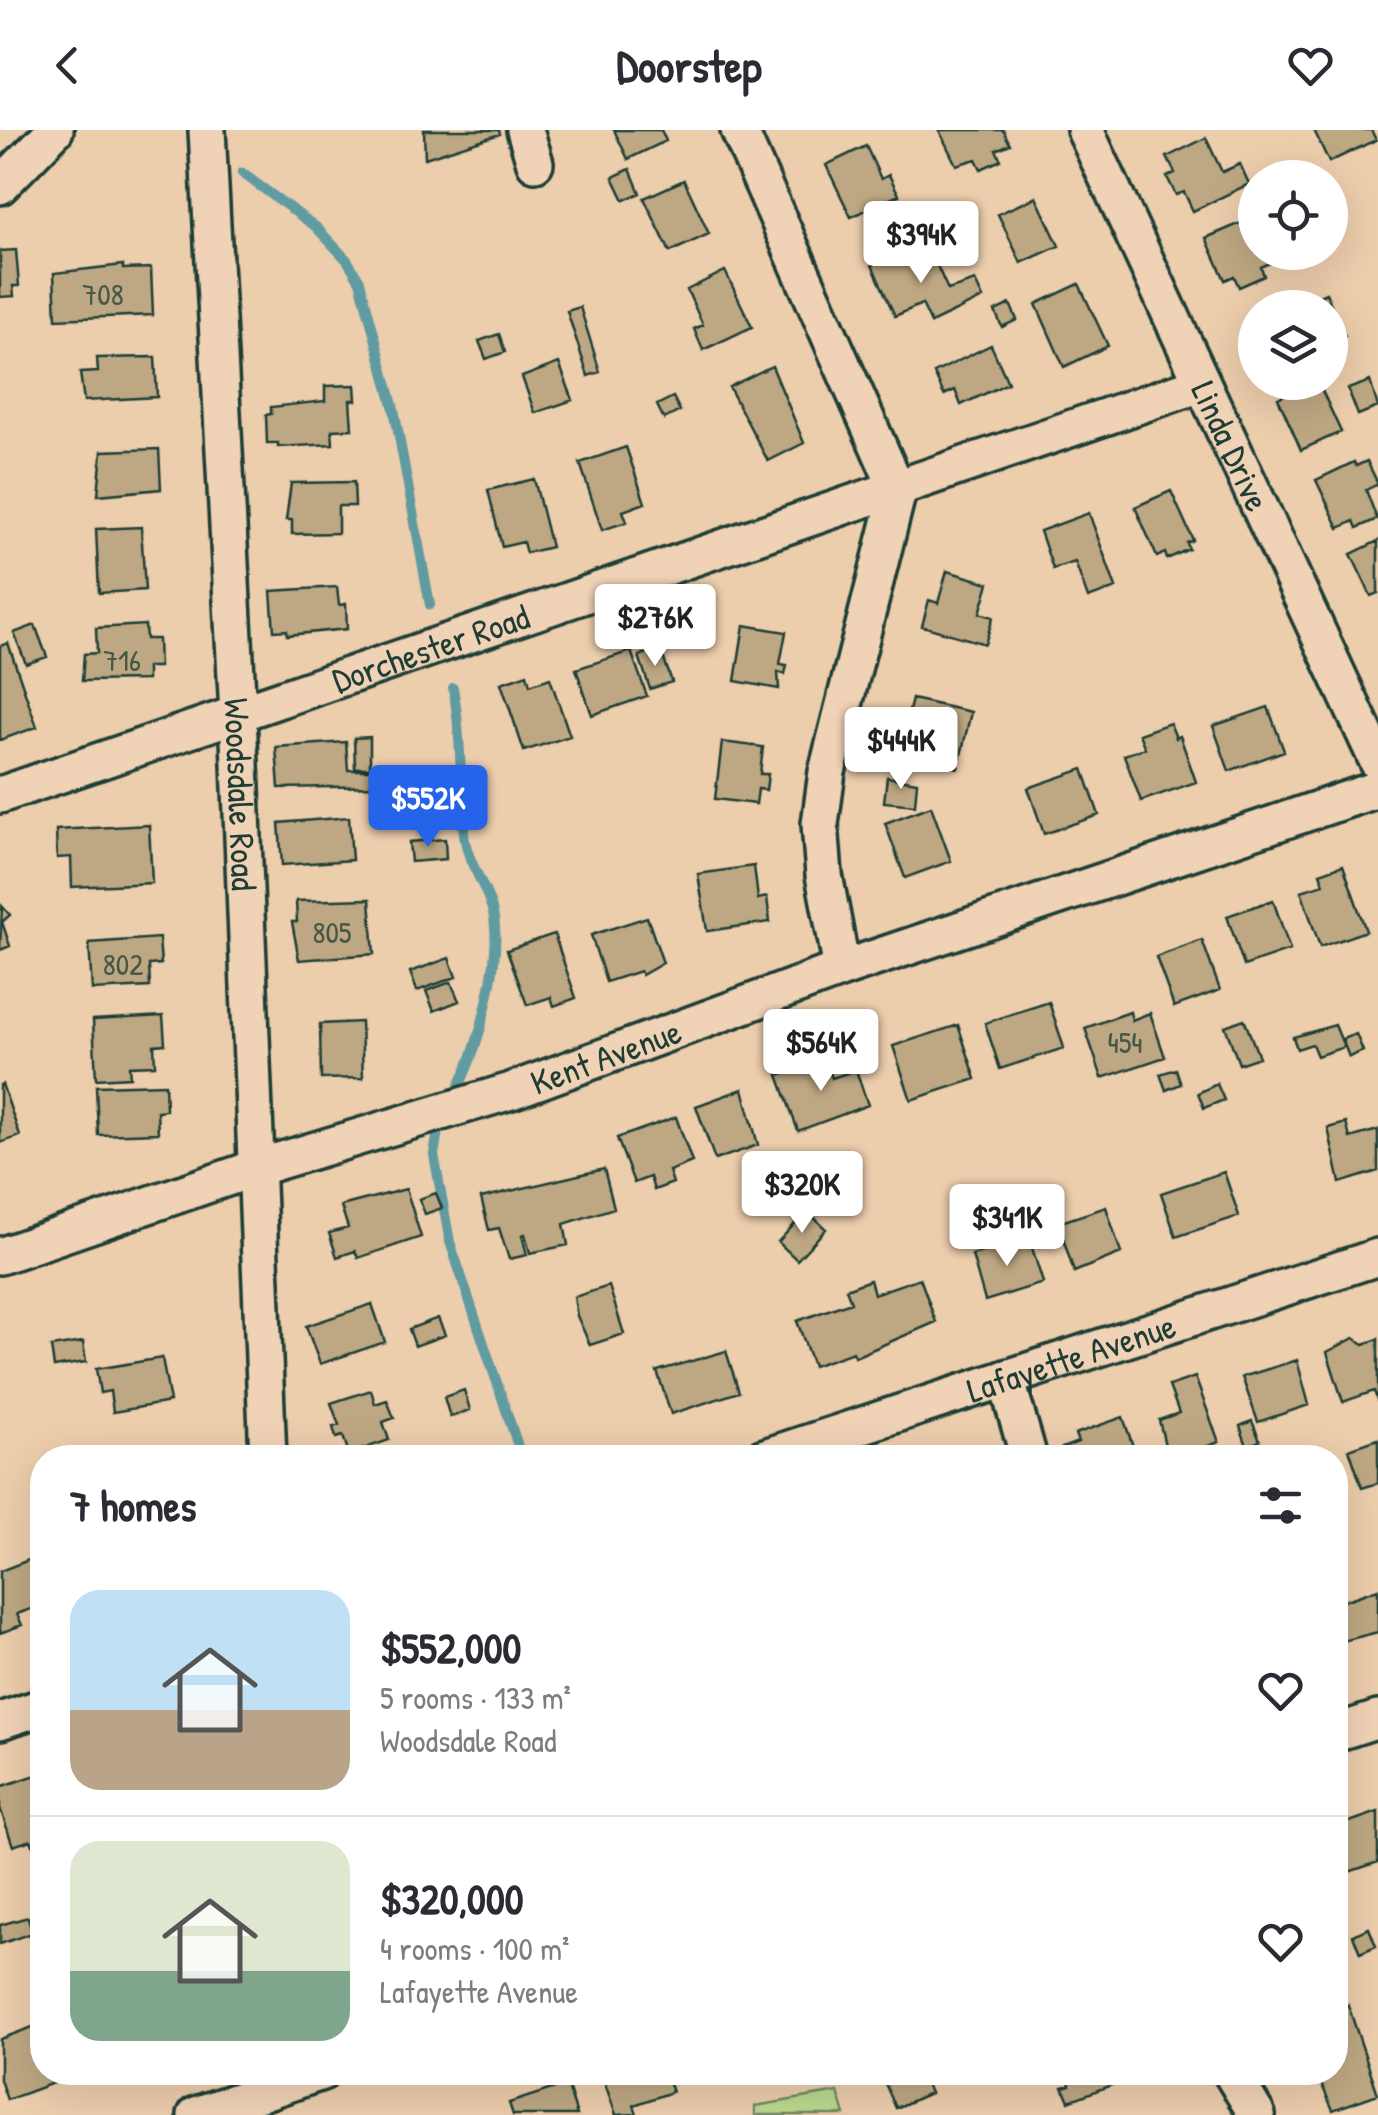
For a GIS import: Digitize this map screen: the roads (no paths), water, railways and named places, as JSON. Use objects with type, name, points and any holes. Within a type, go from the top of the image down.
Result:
[{"type":"street","points":[[0,186],[55,130]]},
{"type":"street","name":"Woodsdale Road","points":[[207,130],[238,714],[267,1445]]},
{"type":"street","points":[[739,130],[898,491],[826,772],[822,841],[842,970]]},
{"type":"street","name":"Linda Drive","points":[[1085,130],[1378,762]]},
{"type":"street","name":"Dorchester Road","points":[[0,795],[898,491],[1201,384]]},
{"type":"street","name":"Kent Avenue","points":[[0,1256],[256,1168],[510,1091],[842,970],[1378,789]]},
{"type":"street","name":"Lafayette Avenue","points":[[802,1445],[1378,1257]]},
{"type":"street","points":[[1006,1378],[1025,1445]]},
{"type":"street","points":[[0,1721],[30,1710]]},
{"type":"street","points":[[1348,1729],[1378,1719]]},
{"type":"street","points":[[196,2115],[284,2085]]},
{"type":"street","points":[[1239,2085],[1257,2115]]},
{"type":"waterway","points":[[242,173],[316,227],[347,260],[360,281],[394,409],[430,605]]},
{"type":"waterway","points":[[453,688],[464,834],[490,903],[495,932],[487,1001],[459,1086]]},
{"type":"waterway","points":[[439,1125],[434,1155],[450,1242],[518,1445]]}]
